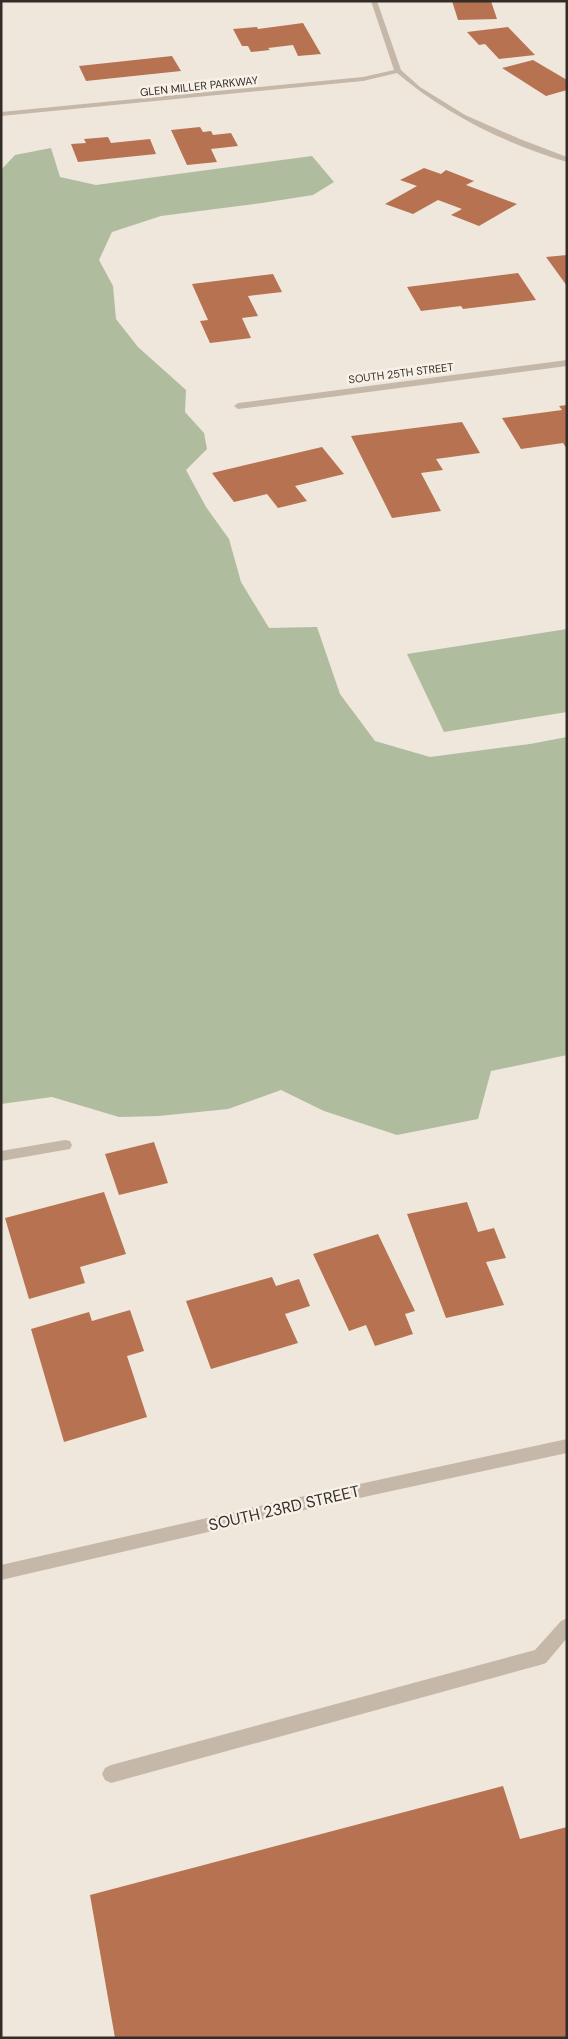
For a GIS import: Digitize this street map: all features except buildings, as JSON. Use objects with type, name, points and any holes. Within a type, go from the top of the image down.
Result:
[{"type":"street","points":[[374,1],[398,71],[418,88],[463,116],[517,141],[567,160]]},
{"type":"street","name":"GLEN MILLER PARKWAY","points":[[1,114],[363,80],[398,71]]},
{"type":"street","name":"SOUTH 25TH STREET","points":[[238,406],[567,363]]},
{"type":"street","points":[[1,1156],[65,1145]]},
{"type":"street","name":"SOUTH 23RD STREET","points":[[1,1573],[286,1507],[567,1446]]},
{"type":"street","points":[[111,1774],[540,1657],[567,1626]]},
{"type":"green space","points":[[51,148],[60,177],[96,185],[312,156],[334,182],[313,195],[161,216],[112,232],[99,260],[113,286],[116,319],[138,347],[186,390],[185,412],[204,433],[207,449],[186,470],[206,507],[229,539],[241,582],[269,628],[317,627],[340,694],[375,741],[430,757],[530,744],[567,737],[567,1055],[491,1071],[478,1119],[397,1135],[324,1111],[281,1090],[228,1109],[159,1116],[119,1117],[52,1097],[1,1104],[1,170],[15,155]]},
{"type":"green space","points":[[567,629],[567,712],[444,732],[407,654]]}]
